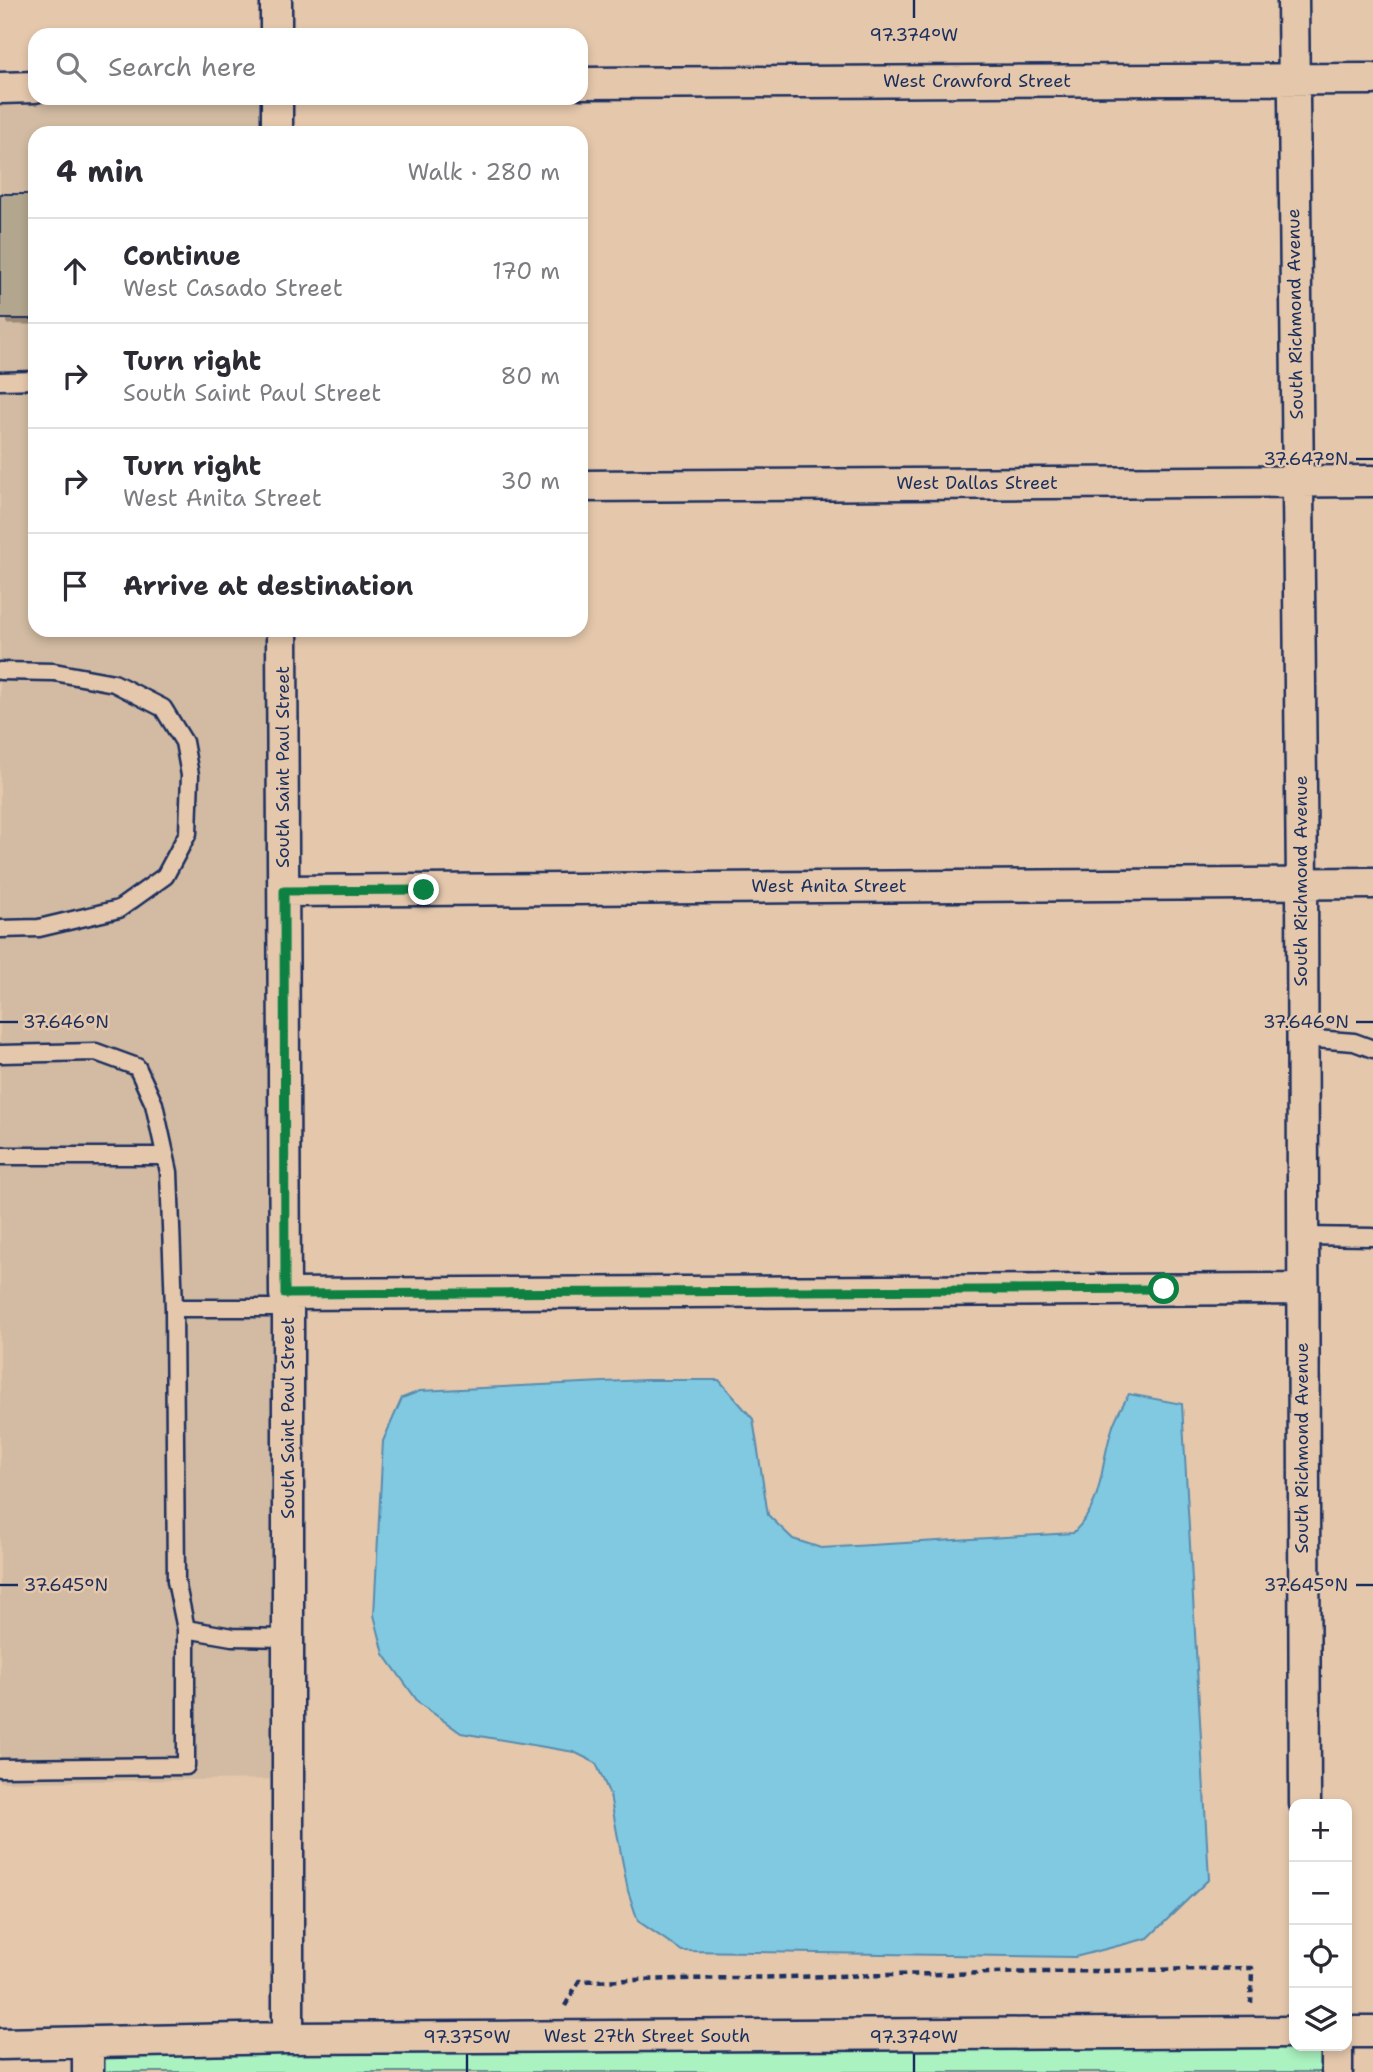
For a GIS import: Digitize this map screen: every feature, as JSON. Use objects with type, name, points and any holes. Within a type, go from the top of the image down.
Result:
[{"type":"street","points":[[276,0],[276,28]]},
{"type":"street","name":"South Richmond Avenue","points":[[1293,0],[1302,883],[1304,1799]]},
{"type":"street","name":"West Crawford Street","points":[[588,83],[1373,79]]},
{"type":"street","points":[[0,88],[28,88]]},
{"type":"street","points":[[276,105],[277,126]]},
{"type":"street","name":"West Dallas Street","points":[[588,486],[1373,481]]},
{"type":"street","name":"South Saint Paul Street","points":[[282,637],[288,2039]]},
{"type":"street","name":"West Anita Street","points":[[284,891],[1373,883]]},
{"type":"street","points":[[286,1301],[1301,1289]]},
{"type":"street","name":"West 27th Street South","points":[[0,2044],[288,2039],[1289,2032]]},
{"type":"street","points":[[1352,2032],[1373,2032]]},
{"type":"street","points":[[88,2042],[89,2072]]},
{"type":"street","points":[[1336,2051],[1337,2072]]},
{"type":"lane","points":[[0,381],[28,380]]},
{"type":"lane","points":[[0,671],[54,672],[114,683],[163,708],[184,742],[190,775],[188,832],[165,876],[119,909],[39,928],[0,929]]},
{"type":"lane","points":[[1302,1038],[1354,1042],[1373,1049]]},
{"type":"lane","points":[[0,1054],[96,1052],[137,1067],[154,1104],[169,1172],[174,1308],[176,1581],[186,1629],[186,1766],[0,1768]]},
{"type":"lane","points":[[0,1156],[165,1156]]},
{"type":"lane","points":[[1302,1236],[1373,1237]]},
{"type":"lane","points":[[174,1308],[286,1301]]},
{"type":"lane","points":[[186,1629],[232,1637],[288,1638]]},
{"type":"path","points":[[562,2011],[579,1981],[1252,1968],[1251,2033]]},
{"type":"shaded area","points":[[0,88],[28,96],[28,105],[276,105],[277,126],[28,126],[28,637],[280,637],[288,1779],[0,1782]]},
{"type":"green space","points":[[88,2042],[1289,2046],[1289,2051],[1337,2051],[1337,2072],[88,2072]]},
{"type":"water","points":[[645,1380],[719,1380],[753,1419],[768,1515],[793,1539],[821,1548],[1073,1533],[1091,1509],[1096,1497],[1113,1425],[1129,1394],[1182,1404],[1209,1879],[1148,1938],[1075,1957],[682,1951],[638,1921],[628,1891],[610,1795],[596,1763],[574,1752],[461,1733],[419,1703],[384,1654],[374,1615],[383,1441],[402,1398],[420,1391]]},
{"type":"building","points":[[0,194],[28,194],[28,319],[0,319]]},
{"type":"route","points":[[424,890],[284,891],[285,1294],[1164,1289]]}]
